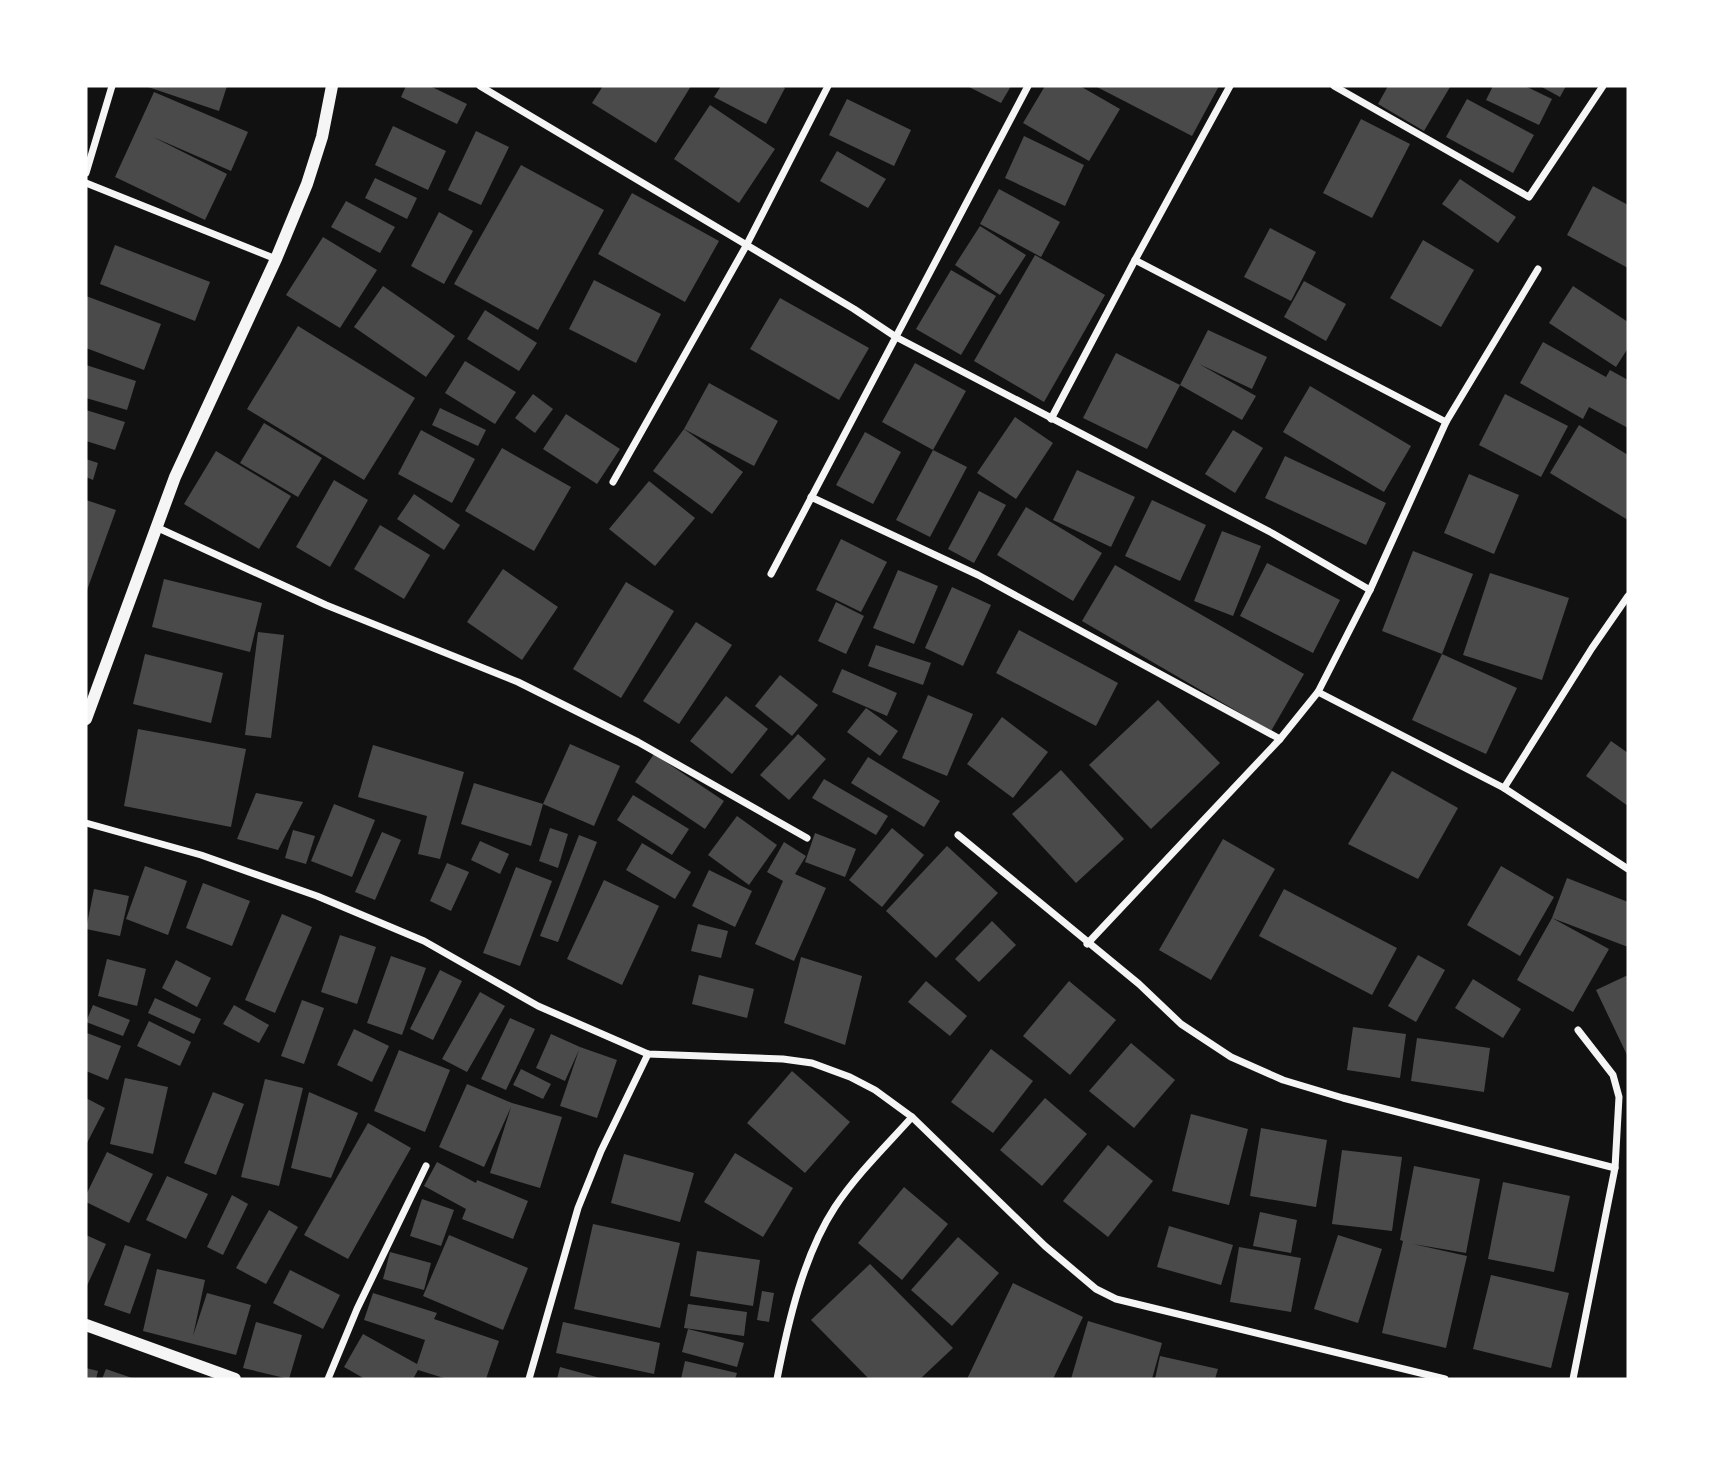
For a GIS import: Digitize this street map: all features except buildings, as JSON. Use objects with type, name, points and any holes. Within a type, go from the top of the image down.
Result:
[{"type":"street","points":[[86,173],[112,86]]},
{"type":"street","points":[[86,719],[175,477],[307,184],[322,137],[332,86]]},
{"type":"street","points":[[480,86],[896,337],[1272,533],[1370,590]]},
{"type":"street","points":[[613,482],[747,246],[828,86]]},
{"type":"street","points":[[771,574],[1028,86]]},
{"type":"street","points":[[1051,419],[1230,86]]},
{"type":"street","points":[[1334,86],[1529,197],[1603,86]]},
{"type":"street","points":[[86,183],[275,259]]},
{"type":"street","points":[[1135,260],[1446,422]]},
{"type":"street","points":[[1087,944],[1280,739],[1318,692],[1370,590],[1446,422],[1538,269]]},
{"type":"street","points":[[811,497],[978,575],[1280,739]]},
{"type":"street","points":[[156,527],[326,605],[518,682],[638,742],[807,838]]},
{"type":"street","points":[[1504,788],[1592,648],[1628,597]]},
{"type":"street","points":[[1318,692],[1504,788],[1628,869]]},
{"type":"street","points":[[86,823],[201,855],[388,926],[424,941],[538,1006],[648,1054],[783,1059],[812,1063],[834,1070],[875,1090],[912,1117],[1045,1246],[1096,1289],[1116,1299],[1446,1379]]},
{"type":"street","points":[[958,835],[1087,944],[1139,984],[1181,1024],[1231,1057],[1283,1080],[1343,1098],[1615,1168]]},
{"type":"street","points":[[1573,1379],[1615,1168],[1619,1097],[1613,1075],[1578,1030]]},
{"type":"street","points":[[529,1379],[578,1208],[601,1151],[648,1054]]},
{"type":"street","points":[[777,1379],[802,1276],[833,1210],[850,1186],[912,1117]]},
{"type":"street","points":[[328,1379],[357,1308],[426,1166]]},
{"type":"street","points":[[86,1325],[235,1379]]}]
